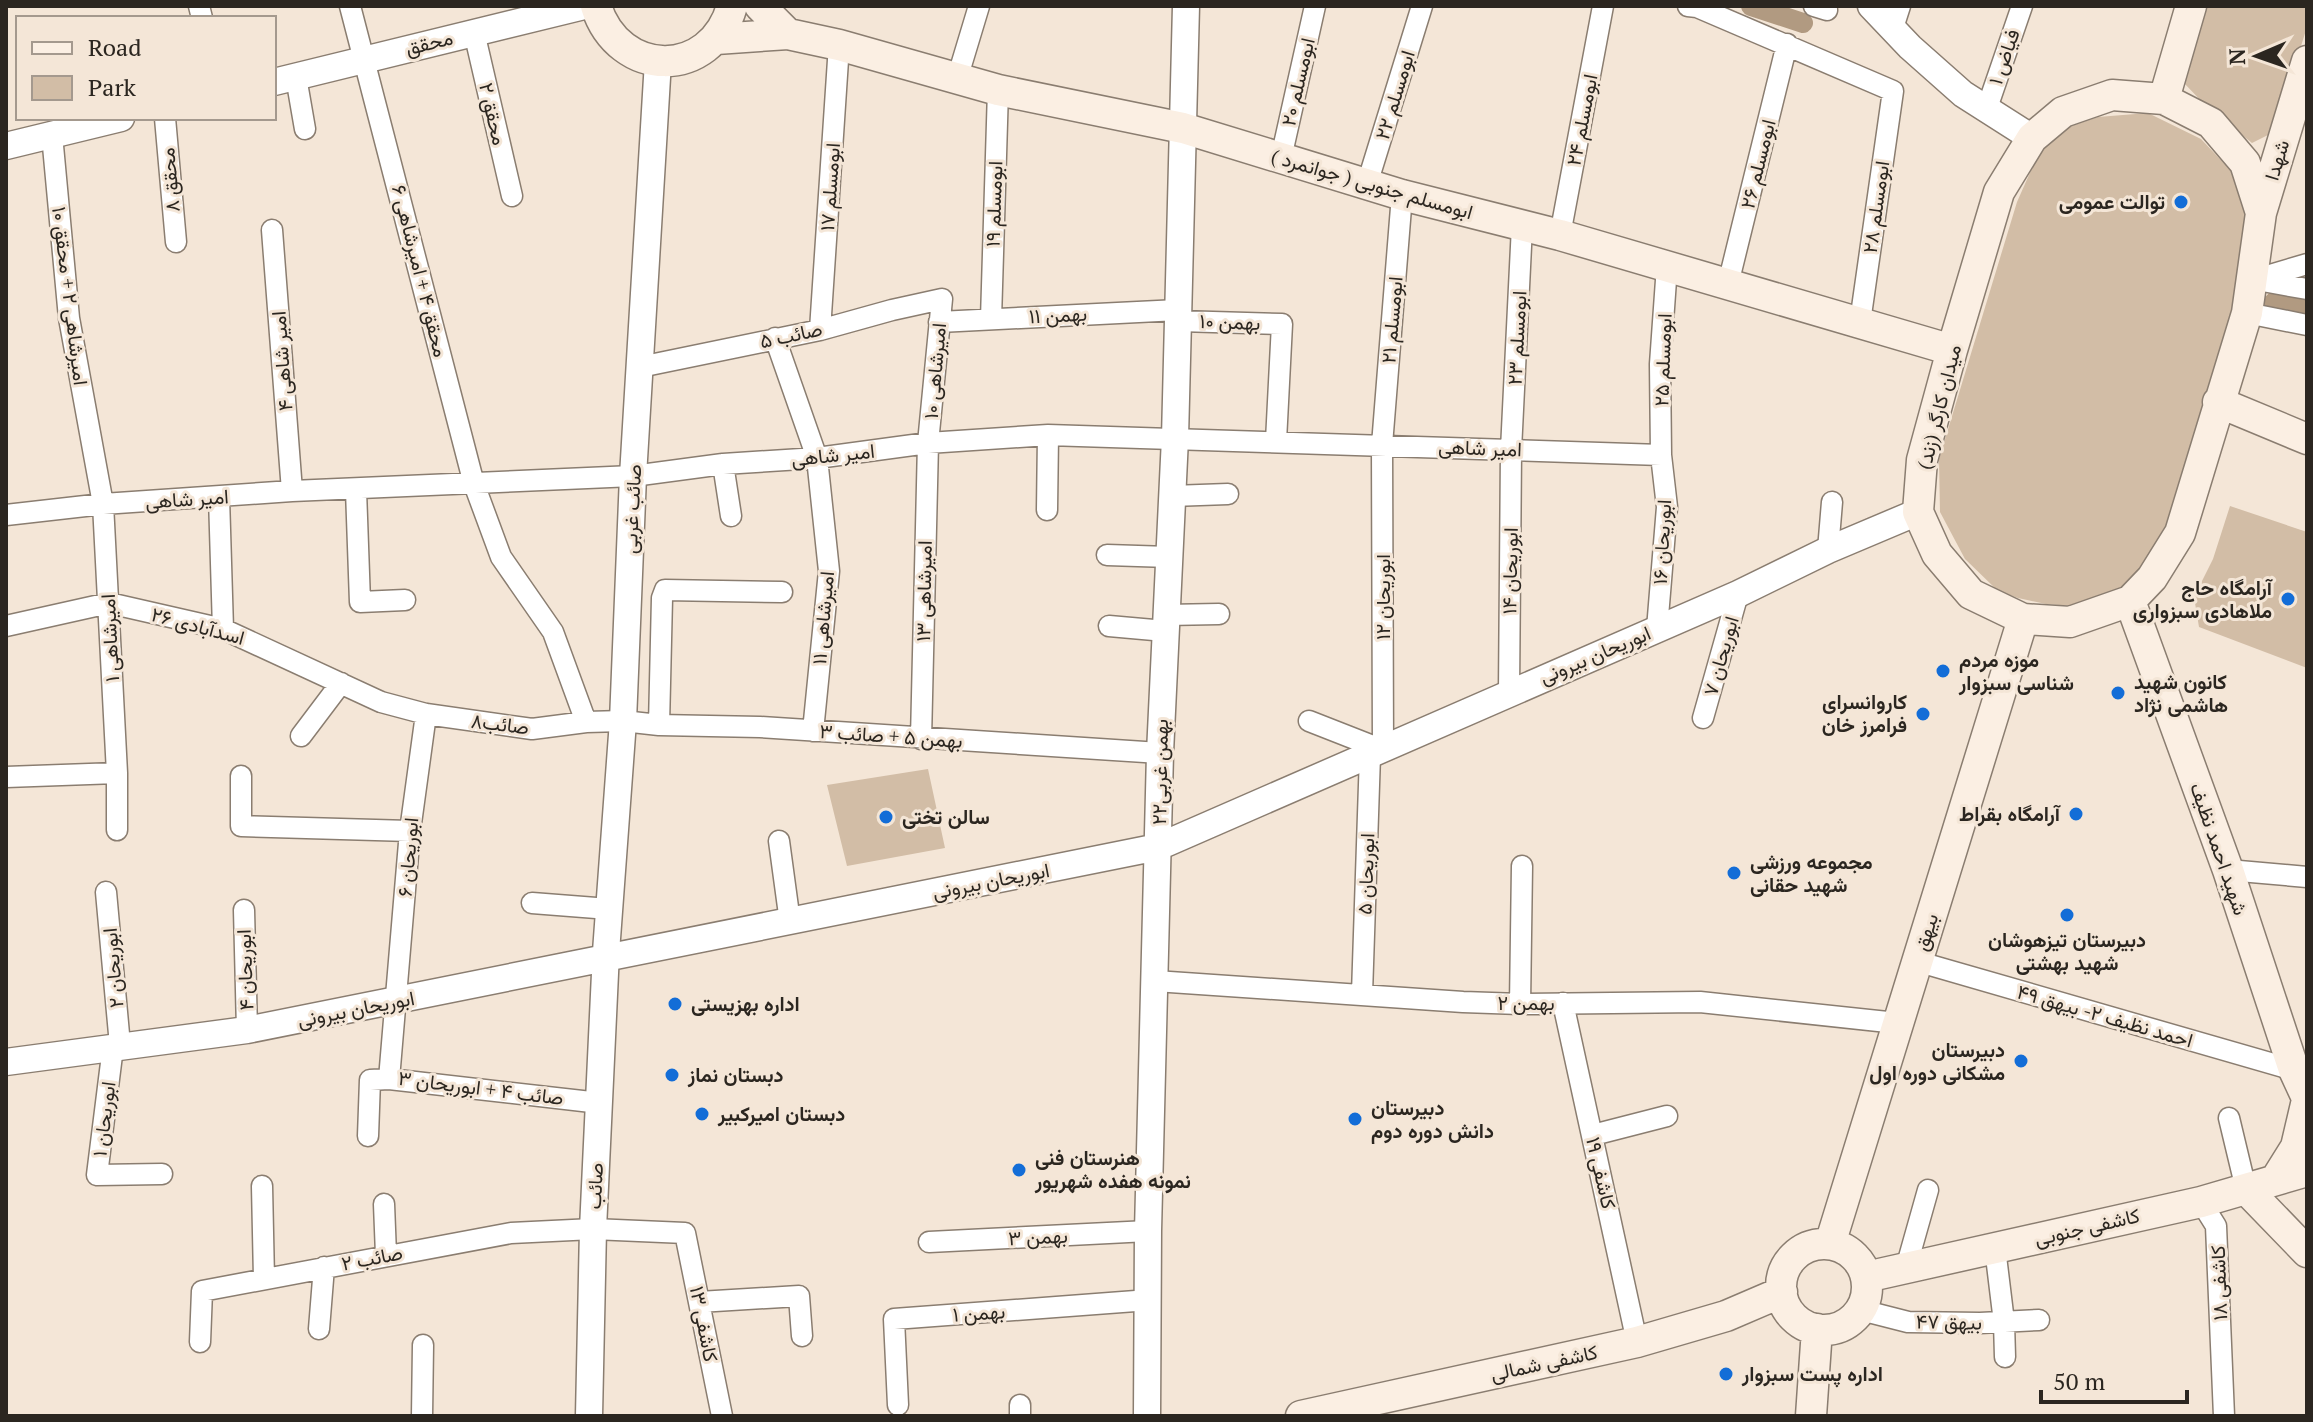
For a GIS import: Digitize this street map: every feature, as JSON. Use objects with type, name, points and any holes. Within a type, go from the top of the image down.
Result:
[{"type":"main road","points":[[596,6],[601,21],[624,49],[658,61],[680,60],[700,52],[716,39],[728,21],[732,6]]},
{"type":"main road","points":[[760,6],[788,34]]},
{"type":"main road","points":[[2164,99],[2191,6]]},
{"type":"main road","name":"ابومسلم جنوبی ( جوانمرد )","points":[[716,39],[788,34],[839,45],[998,90],[1183,128],[1402,195],[1560,235],[1952,350]]},
{"type":"main road","name":"شهدا","points":[[2261,213],[2307,61]]},
{"type":"main road","name":"میدان کارگر (زند)","points":[[2112,95],[2164,99],[2211,123],[2245,163],[2261,213],[2247,313],[2180,533],[2152,578],[2130,601],[2070,622],[2023,619],[1971,594],[1937,554],[1918,512],[1922,460],[1999,192],[2032,138],[2063,112],[2112,95]]},
{"type":"main road","points":[[2218,402],[2307,439]]},
{"type":"main road","name":"شهید احمد نظیف","points":[[2130,601],[2228,870],[2294,1070],[2307,1099]]},
{"type":"main road","name":"بیهق","points":[[1830,1244],[2023,619]]},
{"type":"main road","points":[[2276,1179],[2296,1147],[2307,1099]]},
{"type":"main road","name":"کاشفی جنوبی","points":[[1866,1277],[2201,1202],[2307,1171]]},
{"type":"main road","points":[[2246,1189],[2307,1252]]},
{"type":"main road","points":[[1830,1244],[1853,1255],[1866,1277],[1861,1310],[1842,1326],[1817,1329],[1795,1318],[1783,1299],[1784,1271],[1803,1250],[1816,1245],[1830,1244]]},
{"type":"main road","name":"کاشفی شمالی","points":[[1301,1416],[1637,1342],[1726,1316],[1782,1292]]},
{"type":"main road","points":[[1811,1416],[1817,1329]]},
{"type":"street","name":"محقق ۴ + امیرشاهی ۶","points":[[350,6],[366,58],[474,484],[501,557],[553,632],[586,722]]},
{"type":"street","name":"محقق","points":[[285,80],[584,6]]},
{"type":"street","points":[[957,79],[979,6]]},
{"type":"street","name":"۲۲بهمن غربی","points":[[1147,1416],[1148,1231],[1160,753],[1175,438],[1186,6]]},
{"type":"street","name":"ابومسلم ۲۰","points":[[1281,158],[1315,6]]},
{"type":"street","name":"ابومسلم ۲۲","points":[[1367,184],[1422,6]]},
{"type":"street","name":"ابومسلم ۲۴","points":[[1560,235],[1603,6]]},
{"type":"street","points":[[1688,6],[1787,44]]},
{"type":"street","points":[[1871,6],[1901,27],[1963,94],[2032,138]]},
{"type":"street","name":"فیاض ۱","points":[[1987,108],[2022,6]]},
{"type":"street","name":"محقق ۲","points":[[474,32],[512,196]]},
{"type":"street","name":"ابومسلم ۲۸","points":[[1787,44],[1893,91],[1860,322]]},
{"type":"street","name":"ابومسلم ۲۶","points":[[1728,284],[1787,44]]},
{"type":"street","name":"ابومسلم ۱۷","points":[[820,330],[839,45]]},
{"type":"street","name":"صائب غربی","points":[[606,956],[623,721],[633,476],[658,61]]},
{"type":"street","points":[[285,80],[305,129]]},
{"type":"street","name":"ابومسلم ۱۹","points":[[991,319],[998,90]]},
{"type":"street","points":[[6,146],[52,135],[77,123],[103,120]]},
{"type":"street","name":"محقق ۸","points":[[165,120],[176,242]]},
{"type":"street","name":"امیرشاهی ۲ + محقق ۱۰","points":[[52,135],[69,318],[103,504]]},
{"type":"street","name":"ابومسلم ۲۱","points":[[1382,445],[1402,195]]},
{"type":"street","name":"ابومسلم ۲۳","points":[[1511,450],[1522,226]]},
{"type":"street","name":"امیر شاهی ۴","points":[[272,230],[292,491]]},
{"type":"street","points":[[2253,280],[2307,264]]},
{"type":"street","name":"ابومسلم ۲۵","points":[[1661,455],[1660,364],[1667,266]]},
{"type":"street","points":[[2253,280],[2307,289]]},
{"type":"street","name":"صائب ۵","points":[[640,367],[820,330],[942,299]]},
{"type":"street","name":"امیرشاهی ۱۰","points":[[928,443],[942,299]]},
{"type":"street","points":[[2247,313],[2307,325]]},
{"type":"street","name":"بهمن ۱۱","points":[[939,322],[1178,315]]},
{"type":"street","name":"بهمن ۱۰","points":[[1178,315],[1282,324],[1276,441]]},
{"type":"street","name":"امیرشاهی ۱۱","points":[[775,338],[817,458],[829,571],[813,731]]},
{"type":"street","points":[[1047,510],[1048,435]]},
{"type":"street","name":"امیر شاهی","points":[[6,515],[103,504],[292,491],[633,476],[723,464],[817,458],[928,443],[1048,435],[1661,455]]},
{"type":"street","name":"امیرشاهی ۱۳","points":[[921,739],[928,443]]},
{"type":"street","name":"ابوریحان ۱۲","points":[[1377,753],[1382,445]]},
{"type":"street","name":"ابوریحان ۱۴","points":[[1509,693],[1511,450]]},
{"type":"street","name":"ابوریحان ۱۶","points":[[1657,629],[1667,507],[1661,455]]},
{"type":"street","points":[[723,464],[731,516]]},
{"type":"street","points":[[356,490],[360,602],[405,600]]},
{"type":"street","points":[[1172,496],[1228,494]]},
{"type":"street","points":[[219,497],[223,629]]},
{"type":"street","points":[[1828,550],[1832,502]]},
{"type":"street","name":"امیرشاهی ۱","points":[[103,504],[117,773],[117,830]]},
{"type":"street","name":"ابوریحان بیرونی","points":[[6,1062],[247,1030],[1158,847],[1738,594],[1828,550],[1918,512]]},
{"type":"street","points":[[1107,555],[1169,557]]},
{"type":"street","points":[[659,725],[662,598],[665,590],[782,592]]},
{"type":"street","name":"ابوریحان ۷","points":[[1703,718],[1738,594]]},
{"type":"street","name":"اسدآبادی ۲۶","points":[[6,626],[109,603],[223,629],[381,702],[426,714]]},
{"type":"street","points":[[1109,626],[1165,623],[1219,614]]},
{"type":"street","points":[[301,736],[341,683]]},
{"type":"street","name":"صائب۸","points":[[426,714],[532,729],[623,721]]},
{"type":"street","name":"ابوریحان ۶","points":[[396,1001],[410,831],[426,714]]},
{"type":"street","name":"بهمن ۵ + صائب ۳","points":[[623,721],[1160,753]]},
{"type":"street","points":[[1309,721],[1377,753]]},
{"type":"street","name":"ابوریحان ۵","points":[[1362,994],[1377,753]]},
{"type":"street","points":[[6,777],[117,773]]},
{"type":"street","points":[[241,776],[241,826],[410,831]]},
{"type":"street","points":[[779,841],[790,922]]},
{"type":"street","points":[[1520,1004],[1522,866]]},
{"type":"street","points":[[2228,870],[2307,877]]},
{"type":"street","name":"ابوریحان ۲","points":[[106,892],[116,1046]]},
{"type":"street","points":[[532,903],[609,909]]},
{"type":"street","name":"ابوریحان ۴","points":[[244,910],[247,1030]]},
{"type":"street","name":"صائب","points":[[589,1416],[593,1229],[606,956]]},
{"type":"street","name":"احمد نظیف ۲- بیهق ۴۹","points":[[1916,961],[2294,1070]]},
{"type":"street","name":"بهمن ۲","points":[[1155,981],[1520,1004],[1700,1002],[1897,1023]]},
{"type":"street","name":"صائب ۴ + ابوریحان ۳","points":[[396,1001],[389,1079],[600,1103]]},
{"type":"street","name":"کاشفی ۱۹","points":[[1563,1003],[1637,1342]]},
{"type":"street","name":"ابوریحان ۱","points":[[116,1046],[97,1175],[162,1174]]},
{"type":"street","points":[[368,1136],[370,1080],[389,1079]]},
{"type":"street","points":[[1593,1135],[1667,1116]]},
{"type":"street","points":[[2229,1118],[2246,1189]]},
{"type":"street","points":[[262,1186],[264,1279]]},
{"type":"street","points":[[1906,1268],[1928,1190]]},
{"type":"street","name":"کاشفی ۱۸","points":[[2201,1202],[2216,1226],[2224,1416]]},
{"type":"street","points":[[384,1204],[386,1255]]},
{"type":"street","name":"صائب ۲","points":[[200,1342],[202,1291],[511,1233],[593,1229],[685,1233]]},
{"type":"street","name":"بهمن ۳","points":[[929,1242],[1148,1231]]},
{"type":"street","name":"کاشفی ۱۳","points":[[685,1233],[722,1416]]},
{"type":"street","points":[[1995,1248],[2005,1357]]},
{"type":"street","points":[[319,1329],[324,1267]]},
{"type":"street","points":[[699,1302],[799,1296],[802,1336]]},
{"type":"street","name":"بهمن ۱","points":[[898,1405],[894,1319],[1149,1300]]},
{"type":"street","name":"بیهق ۴۷","points":[[1861,1310],[1908,1322],[2039,1320]]},
{"type":"street","points":[[422,1416],[423,1345]]},
{"type":"green space","points":[[2204,6],[2307,6],[2307,27],[2274,132],[2252,143],[2205,105],[2184,83]]},
{"type":"green space","points":[[2148,113],[2201,139],[2235,175],[2253,236],[2169,535],[2129,585],[2104,600],[2071,606],[2018,598],[1997,590],[1965,559],[1940,512],[1939,459],[2017,202],[2040,150],[2068,127],[2098,117]]},
{"type":"green space","points":[[2230,506],[2307,532],[2307,668],[2199,627],[2194,597],[2213,559]]},
{"type":"green space","name":"سالن تختی","points":[[928,769],[945,848],[847,866],[827,785]]},
{"type":"waterway","points":[[1751,6],[1803,23]]},
{"type":"waterway","points":[[2274,302],[2307,307]]},
{"type":"place","name":"توالت عمومی","points":[[2181,202]]},
{"type":"place","name":"آرامگاه حاج ملاهادی سبزواری","points":[[2288,599]]},
{"type":"place","name":"موزه مردم شناسی سبزوار","points":[[1943,671]]},
{"type":"place","name":"کانون شهید هاشمی نژاد","points":[[2118,693]]},
{"type":"place","name":"کاروانسرای فرامرز خان","points":[[1923,714]]},
{"type":"place","name":"آرامگاه بقراط","points":[[2076,814]]},
{"type":"place","name":"سالن تختی","points":[[886,817]]},
{"type":"place","name":"مجموعه ورزشی شهید حقانی","points":[[1734,873]]},
{"type":"place","name":"دبیرستان تیزهوشان شهید بهشتی","points":[[2067,915]]},
{"type":"place","name":"اداره بهزیستی","points":[[675,1004]]},
{"type":"place","name":"دبیرستان مشکانی دوره اول","points":[[2021,1061]]},
{"type":"place","name":"دبستان نماز","points":[[672,1075]]},
{"type":"place","name":"دبستان امیرکبیر","points":[[702,1114]]},
{"type":"place","name":"دبیرستان دانش دوره دوم","points":[[1355,1119]]},
{"type":"place","name":"هنرستان فنی نمونه هفده شهریور","points":[[1019,1170]]},
{"type":"place","name":"اداره پست سبزوار","points":[[1726,1374]]}]
